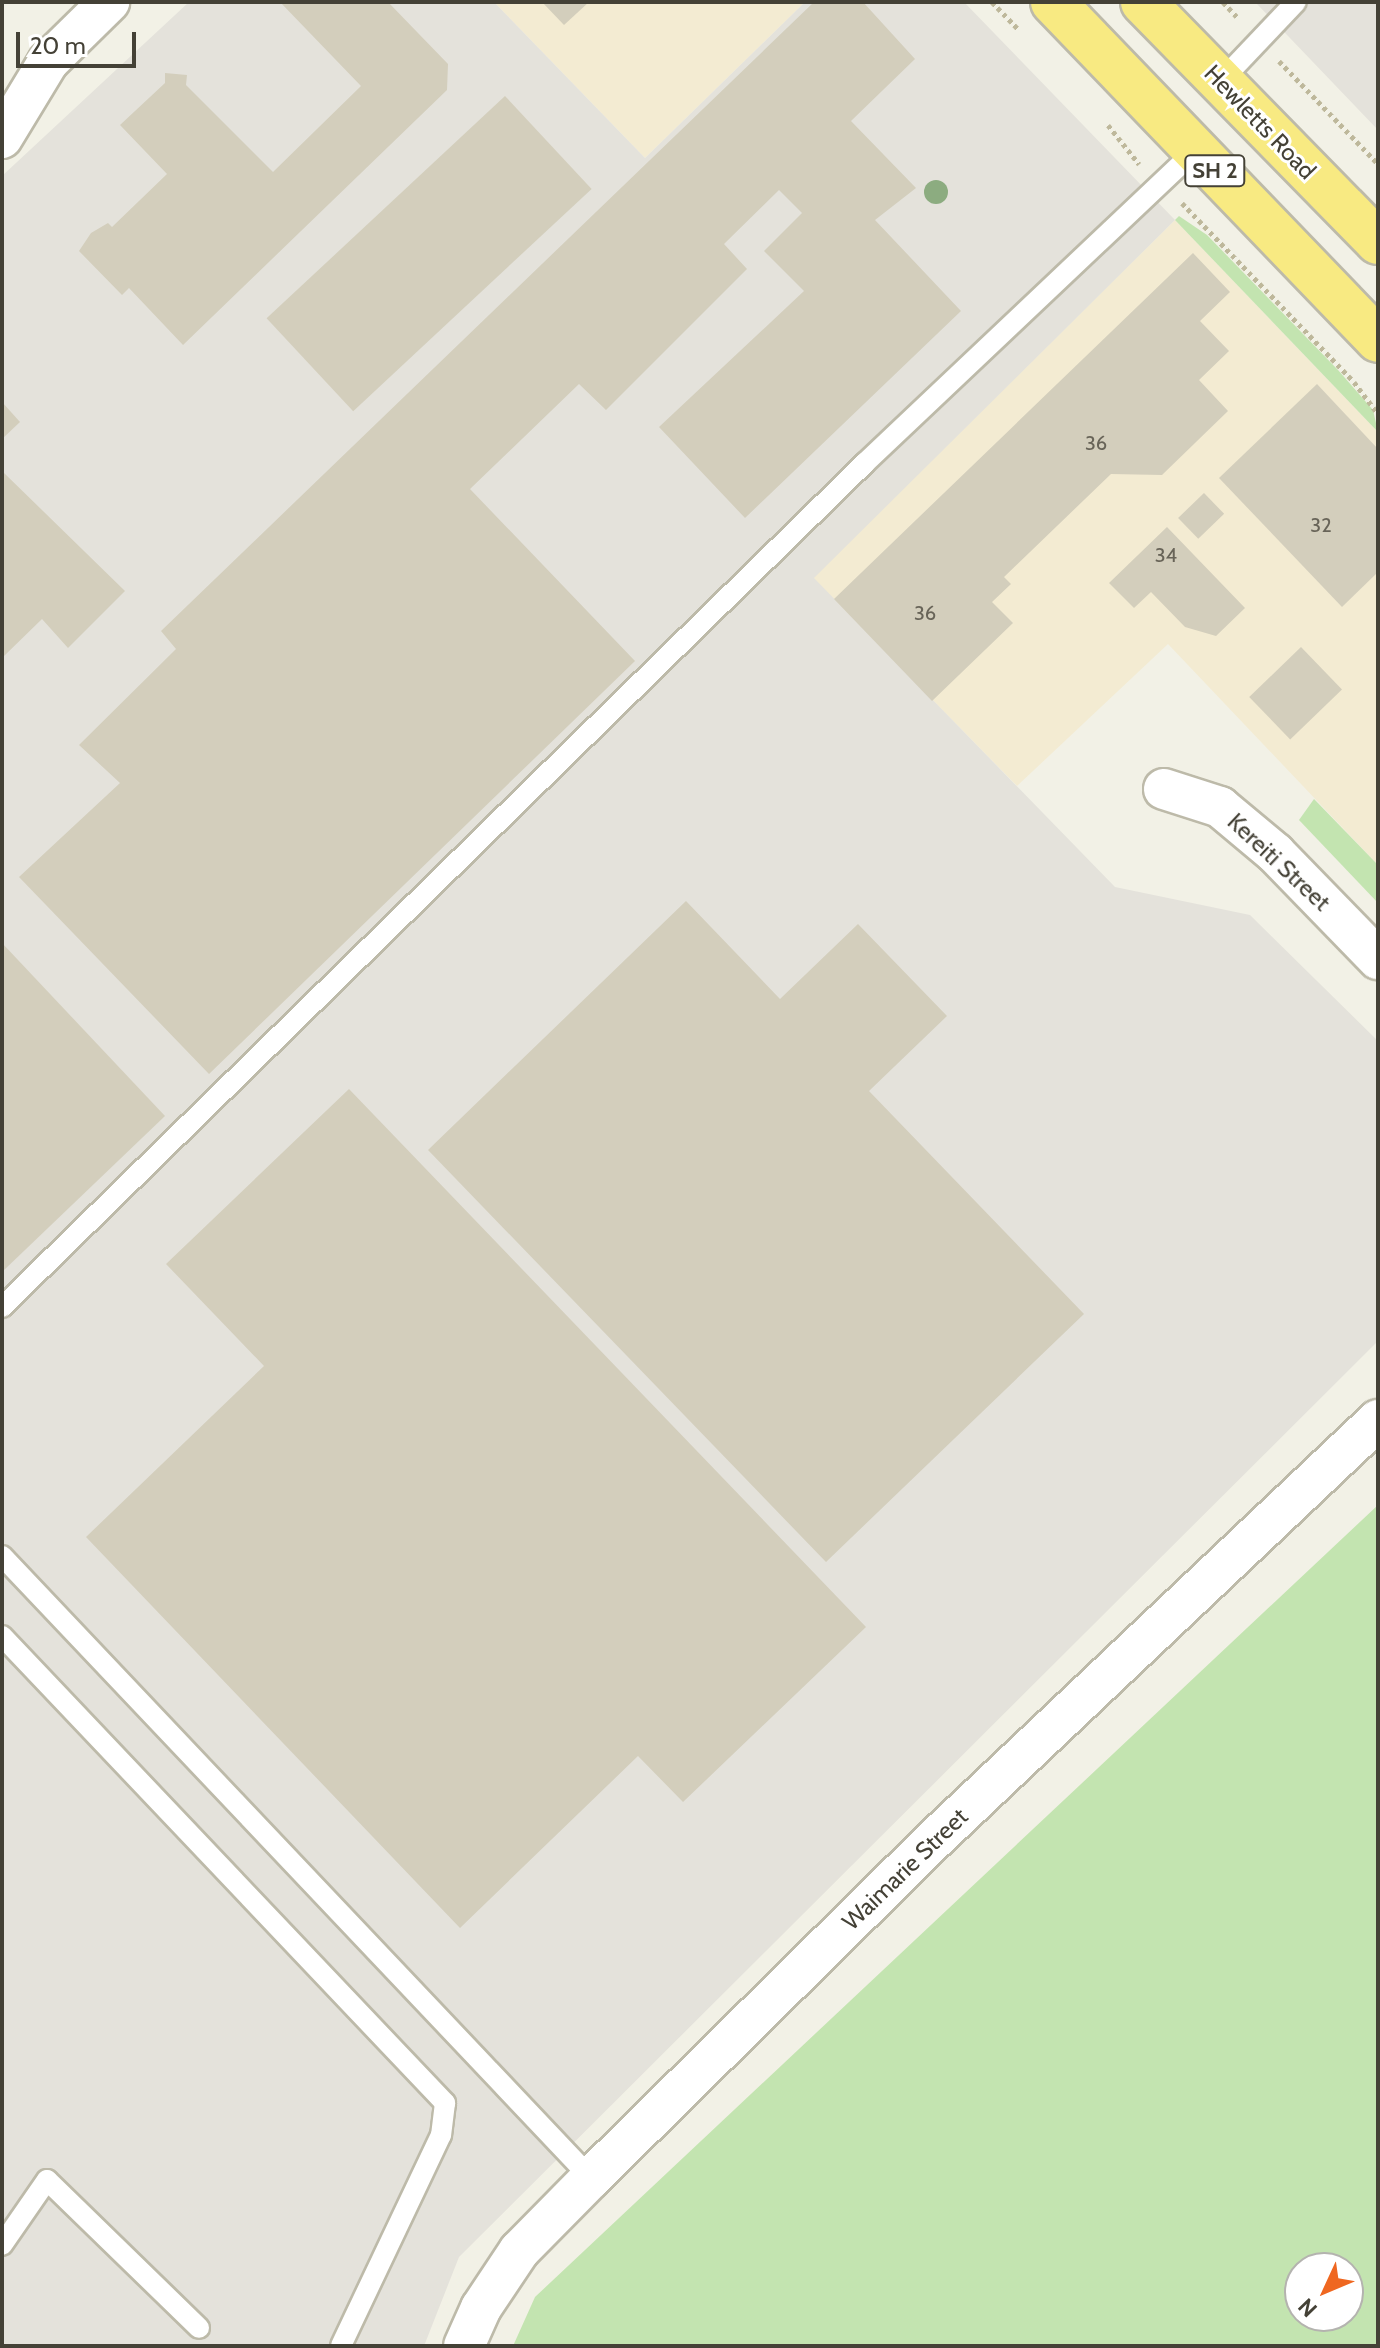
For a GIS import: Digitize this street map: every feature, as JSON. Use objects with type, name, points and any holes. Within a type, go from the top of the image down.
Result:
[{"type":"highway","name":"SH 2","points":[[1053,2],[1378,340]]},
{"type":"highway","name":"Hewletts Road","points":[[1143,2],[1378,242]]},
{"type":"street","points":[[2,138],[48,62],[109,2]]},
{"type":"street","name":"Kereiti Street","points":[[1164,789],[1220,807],[1275,853],[1378,959]]},
{"type":"street","name":"Waimarie Street","points":[[464,2346],[481,2308],[519,2251],[591,2178],[950,1824],[1378,1420]]},
{"type":"lane","points":[[1220,82],[1296,2]]},
{"type":"lane","points":[[2,1307],[865,463],[1195,151]]},
{"type":"lane","points":[[2,1556],[591,2178]]},
{"type":"lane","points":[[2,1636],[445,2103],[441,2135],[341,2346]]},
{"type":"lane","points":[[2,2245],[47,2180],[199,2328]]},
{"type":"path","points":[[992,2],[1030,41]]},
{"type":"path","points":[[1223,2],[1378,164]]},
{"type":"path","points":[[1101,117],[1160,184],[1354,382],[1378,414]]},
{"type":"shaded area","points":[[189,2],[494,2],[645,158],[805,2],[964,2],[1175,220],[814,578],[1115,887],[1250,915],[1378,1041],[1378,1341],[459,2257],[424,2346],[2,2346],[2,176]]},
{"type":"shaded area","points":[[494,2],[805,2],[645,158]]},
{"type":"shaded area","points":[[1255,2],[1378,2],[1378,130],[1289,37]]},
{"type":"shaded area","points":[[1175,220],[1378,432],[1378,865],[1168,644],[1017,786],[813,578]]},
{"type":"green space","points":[[1179,216],[1207,235],[1338,370],[1373,410],[1378,432],[1175,220]]},
{"type":"green space","points":[[1314,799],[1378,865],[1378,903],[1299,820]]},
{"type":"green space","points":[[1378,1505],[1378,2346],[513,2346],[535,2297]]},
{"type":"building","points":[[280,2],[388,2],[448,64],[447,90],[183,345],[129,288],[122,295],[79,251],[91,233],[108,223],[112,227],[167,174],[120,125],[165,83],[165,73],[187,75],[186,85],[273,172],[361,86]]},
{"type":"building","points":[[542,2],[589,2],[564,25]]},
{"type":"building","points":[[814,2],[863,2],[915,59],[851,121],[916,188],[875,220],[961,311],[745,518],[659,427],[804,291],[764,251],[802,213],[779,190],[724,244],[747,269],[606,410],[579,384],[470,489],[635,661],[209,1074],[19,877],[120,783],[79,745],[176,649],[161,631]]},
{"type":"building","points":[[505,96],[592,189],[353,411],[267,318]]},
{"type":"building","points":[[1193,253],[1230,292],[1200,321],[1229,351],[1199,380],[1228,411],[1162,475],[1111,474],[1004,577],[1011,584],[992,602],[1013,623],[932,701],[834,599]]},
{"type":"building","points":[[1317,384],[1378,449],[1378,572],[1342,607],[1219,478]]},
{"type":"building","points":[[2,402],[20,422],[2,439]]},
{"type":"building","points":[[2,471],[125,591],[68,648],[42,619],[2,658]]},
{"type":"building","points":[[1204,493],[1224,514],[1198,539],[1178,518]]},
{"type":"building","points":[[1167,527],[1245,608],[1216,636],[1185,627],[1151,592],[1134,608],[1109,583]]},
{"type":"building","points":[[1301,647],[1342,689],[1290,739],[1249,697]]},
{"type":"building","points":[[686,901],[780,999],[858,924],[947,1016],[869,1091],[1084,1314],[826,1562],[428,1150]]},
{"type":"building","points":[[2,943],[165,1116],[2,1272]]},
{"type":"building","points":[[349,1089],[866,1627],[683,1802],[638,1756],[460,1928],[86,1537],[264,1366],[166,1264]]}]
